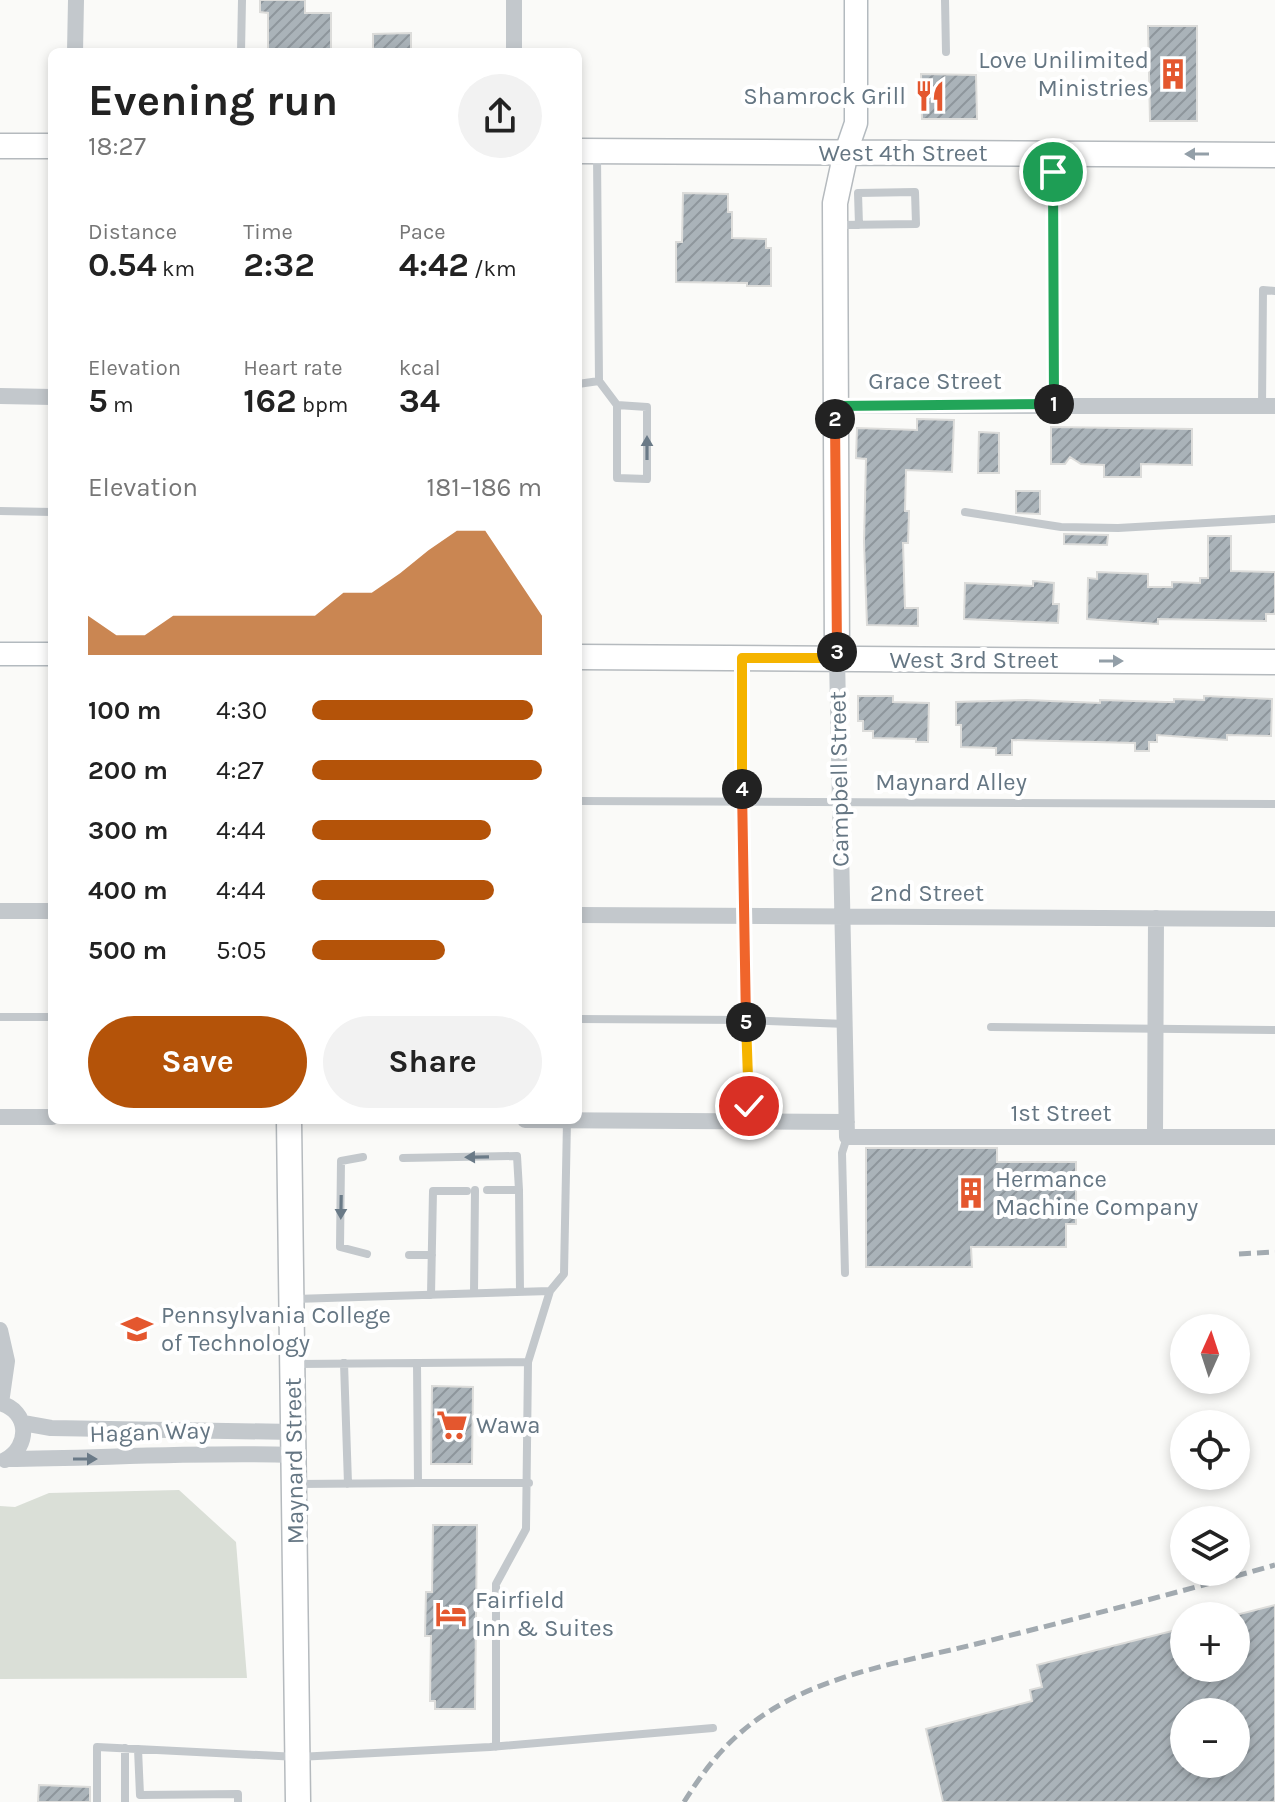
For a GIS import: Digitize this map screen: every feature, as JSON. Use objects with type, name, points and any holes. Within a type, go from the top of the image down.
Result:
[{"type":"main road","points":[[0,146],[48,146]]},
{"type":"main road","name":"West 4th Street","points":[[587,151],[1275,155]]},
{"type":"main road","name":"Campbell Street","points":[[837,658],[835,406],[847,225],[835,203],[846,152]]},
{"type":"main road","name":"West 3rd Street","points":[[582,657],[1275,662]]},
{"type":"main road","name":"Maynard Street","points":[[289,1124],[298,1802]]},
{"type":"street","points":[[75,48],[76,0]]},
{"type":"street","points":[[514,0],[514,48]]},
{"type":"street","name":"Campbell Street","points":[[846,152],[856,123],[856,0]]},
{"type":"street","points":[[0,396],[48,397]]},
{"type":"street","name":"Grace Street","points":[[835,406],[1268,406]]},
{"type":"street","points":[[0,654],[48,654]]},
{"type":"street","name":"Campbell Street","points":[[837,658],[847,1130]]},
{"type":"street","points":[[0,911],[48,911]]},
{"type":"street","name":"2nd Street","points":[[582,915],[1275,919]]},
{"type":"street","points":[[1155,1137],[1156,918]]},
{"type":"street","points":[[0,1117],[48,1117]]},
{"type":"street","name":"1st Street","points":[[582,1120],[749,1121],[847,1130],[1275,1137]]},
{"type":"street","points":[[0,1330],[7,1361],[0,1403],[17,1412],[23,1423]]},
{"type":"street","name":"Hagan Way","points":[[4,1460],[20,1446],[24,1435],[23,1423],[51,1428],[293,1443]]},
{"type":"street","name":"Hagan Way","points":[[4,1460],[97,1459],[293,1443]]},
{"type":"lane","points":[[241,48],[242,0]]},
{"type":"lane","points":[[945,0],[946,52]]},
{"type":"lane","points":[[587,151],[599,381],[617,405],[617,478],[647,479],[647,407],[617,405]]},
{"type":"lane","points":[[1053,153],[1055,404]]},
{"type":"lane","points":[[915,192],[916,224],[847,225],[858,193],[915,192]]},
{"type":"lane","points":[[1268,406],[1263,290],[1275,291]]},
{"type":"lane","points":[[582,383],[599,381]]},
{"type":"lane","points":[[0,511],[48,512]]},
{"type":"lane","points":[[965,512],[1046,525],[1104,528],[1275,519]]},
{"type":"lane","points":[[742,658],[749,1121]]},
{"type":"lane","name":"Maynard Alley","points":[[582,801],[1275,804]]},
{"type":"lane","points":[[0,1017],[48,1017]]},
{"type":"lane","points":[[582,1019],[847,1024]]},
{"type":"lane","points":[[991,1027],[1275,1030]]},
{"type":"lane","points":[[496,1747],[496,1584],[526,1529],[529,1483],[528,1362],[550,1291],[564,1274],[567,1124]]},
{"type":"lane","name":"Campbell Street","points":[[845,1273],[842,1153],[847,1130]]},
{"type":"lane","points":[[403,1158],[517,1156],[520,1292]]},
{"type":"lane","points":[[363,1157],[341,1161],[340,1247],[367,1254]]},
{"type":"lane","points":[[431,1295],[433,1191],[471,1190],[474,1293]]},
{"type":"lane","points":[[487,1190],[519,1190]]},
{"type":"lane","points":[[409,1255],[432,1255]]},
{"type":"lane","points":[[291,1299],[550,1291]]},
{"type":"lane","points":[[292,1364],[528,1362]]},
{"type":"lane","points":[[344,1363],[348,1484]]},
{"type":"lane","points":[[417,1363],[418,1483]]},
{"type":"lane","points":[[294,1484],[529,1483]]},
{"type":"lane","points":[[97,1802],[97,1747],[298,1757],[496,1747],[713,1728]]},
{"type":"lane","points":[[125,1748],[125,1802]]},
{"type":"lane","points":[[138,1749],[140,1795],[238,1794],[238,1802]]},
{"type":"shaded area","points":[[179,1490],[236,1542],[247,1678],[0,1679],[0,1506],[15,1507],[49,1493]]},
{"type":"building","points":[[260,0],[305,0],[305,13],[331,13],[331,48],[268,48],[268,13],[260,12]]},
{"type":"building","name":"Love Unilimited Ministries","points":[[1148,26],[1197,26],[1197,121],[1150,121]]},
{"type":"building","points":[[411,33],[411,48],[373,48],[373,34]]},
{"type":"building","points":[[921,74],[976,75],[977,119],[922,119]]},
{"type":"building","points":[[683,193],[728,194],[732,238],[766,239],[766,248],[771,248],[771,286],[676,282],[676,242],[682,242]]},
{"type":"building","points":[[917,419],[954,420],[952,472],[906,470],[905,511],[909,511],[908,543],[903,543],[905,608],[918,608],[918,626],[867,625],[864,542],[866,459],[856,458],[857,428],[917,430]]},
{"type":"building","points":[[1051,427],[1192,429],[1192,465],[1141,464],[1141,477],[1104,477],[1104,465],[1081,464],[1070,457],[1065,464],[1051,464]]},
{"type":"building","points":[[979,432],[999,433],[999,473],[978,473]]},
{"type":"building","points":[[1016,491],[1040,491],[1040,514],[1016,513]]},
{"type":"building","points":[[1064,534],[1108,535],[1107,545],[1064,544]]},
{"type":"building","points":[[1208,536],[1231,536],[1231,571],[1275,572],[1275,614],[1266,614],[1266,621],[1158,619],[1158,624],[1087,619],[1088,578],[1097,579],[1097,572],[1148,574],[1148,587],[1172,587],[1172,582],[1200,583],[1200,578],[1208,578]]},
{"type":"building","points":[[1033,581],[1054,583],[1053,604],[1059,604],[1058,623],[964,619],[965,583],[1033,586]]},
{"type":"building","points":[[858,696],[893,696],[893,702],[929,703],[928,742],[873,738],[873,731],[863,731],[863,721],[858,721]]},
{"type":"building","points":[[1204,696],[1272,699],[1271,736],[1227,735],[1227,740],[1157,735],[1157,742],[1149,742],[1149,751],[1135,751],[1135,743],[1012,740],[1012,755],[996,755],[996,748],[961,747],[961,725],[956,725],[956,702],[1174,702],[1174,699],[1204,700]]},
{"type":"building","name":"Hermance Machine Company","points":[[866,1148],[997,1148],[997,1162],[1076,1162],[1076,1224],[1066,1224],[1066,1247],[971,1247],[972,1267],[866,1267]]},
{"type":"building","name":"Wawa","points":[[432,1386],[473,1387],[472,1464],[431,1464]]},
{"type":"building","name":"Fairfield Inn & Suites","points":[[433,1525],[477,1525],[475,1709],[435,1709],[435,1701],[430,1701],[431,1636],[425,1636],[426,1592],[432,1592]]},
{"type":"building","points":[[1275,1605],[1275,1802],[943,1802],[926,1729],[1032,1701],[1030,1690],[1042,1687],[1037,1665],[1170,1632],[1170,1682],[1250,1682],[1250,1611]]},
{"type":"building","points":[[39,1785],[90,1787],[90,1802],[38,1802]]},
{"type":"railway","points":[[1239,1254],[1275,1252]]},
{"type":"railway","points":[[684,1802],[705,1771],[741,1732],[770,1711],[810,1690],[882,1666],[1091,1615],[1275,1565]]},
{"type":"place","name":"Love Unilimited Ministries","points":[[1173,74]]},
{"type":"place","name":"Shamrock Grill","points":[[930,96]]},
{"type":"place","name":"Hermance Machine Company","points":[[971,1193]]},
{"type":"place","name":"Pennsylvania College of Technology","points":[[137,1329]]},
{"type":"place","name":"Wawa","points":[[452,1425]]},
{"type":"place","name":"Fairfield Inn & Suites","points":[[451,1614]]},
{"type":"route","points":[[749,1106],[744,959],[742,658],[837,658],[835,406],[1055,404],[1053,172]]}]
